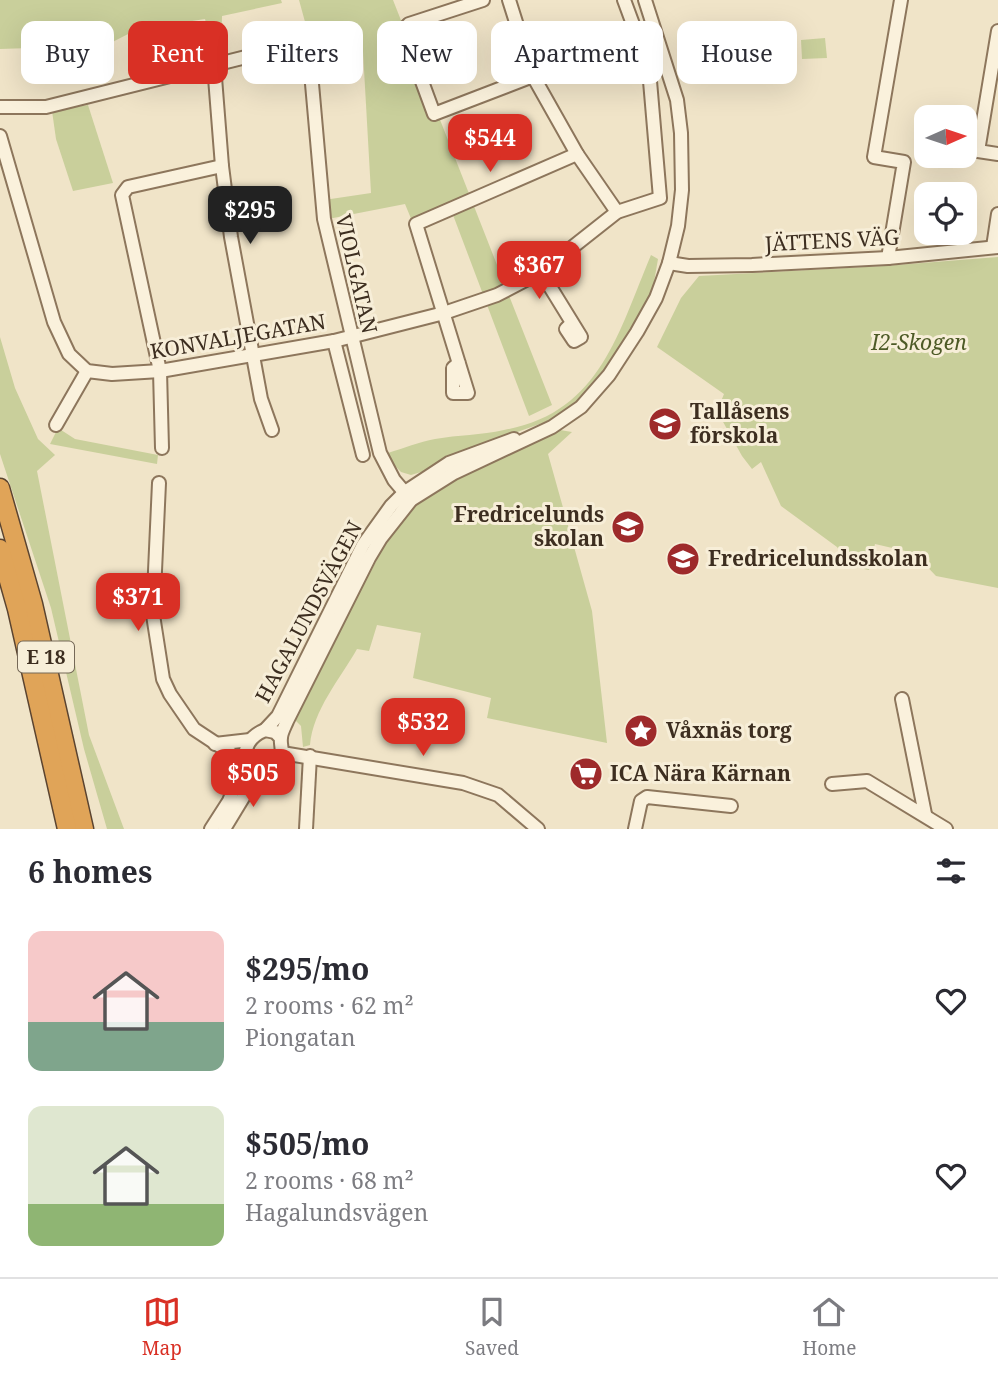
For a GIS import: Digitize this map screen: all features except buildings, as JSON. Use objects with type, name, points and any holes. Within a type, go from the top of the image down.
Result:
[{"type":"highway","name":"E 18","points":[[0,488],[33,604],[84,829]]},
{"type":"highway","name":"E 18","points":[[0,550],[17,609],[65,829]]},
{"type":"street","points":[[483,0],[409,24],[403,30],[434,114],[512,84]]},
{"type":"street","points":[[509,0],[516,21]]},
{"type":"street","points":[[538,84],[577,154],[617,212],[660,198],[650,81],[644,54],[624,0]]},
{"type":"street","name":"HAGALUNDSVÄGEN","points":[[265,730],[278,716],[363,545],[391,506],[449,463],[497,444],[531,436],[567,418],[581,407],[609,376],[656,298],[678,226],[682,190],[681,133],[677,100],[645,0]]},
{"type":"street","points":[[888,258],[904,162],[874,156],[901,0]]},
{"type":"street","points":[[998,31],[978,151],[998,155]]},
{"type":"street","name":"VIOLGATAN","points":[[228,62],[298,44],[306,44],[309,50],[324,219],[380,453],[394,480],[408,496]]},
{"type":"street","points":[[0,107],[46,107],[138,84]]},
{"type":"street","points":[[216,84],[231,237],[261,399],[272,430]]},
{"type":"street","points":[[0,136],[54,322],[69,354],[87,371],[56,425]]},
{"type":"street","points":[[459,363],[416,224],[577,154]]},
{"type":"street","points":[[162,448],[160,371],[122,195],[128,187],[222,166]]},
{"type":"street","name":"KONVALJEGATAN","points":[[87,371],[112,374],[160,371],[334,341],[444,313],[497,295],[541,272],[617,212]]},
{"type":"street","points":[[996,247],[998,214]]},
{"type":"street","name":"JÄTTENS VÄG","points":[[669,262],[688,266],[752,265],[888,258],[996,247]]},
{"type":"street","points":[[541,272],[572,323]]},
{"type":"street","name":"VIOLGATAN","points":[[334,341],[363,455]]},
{"type":"street","points":[[159,483],[153,615],[160,668],[166,686],[186,718],[200,734],[244,763],[250,771],[258,773]]},
{"type":"street","name":"HAGALUNDSVÄGEN","points":[[281,738],[286,721],[369,558],[408,496]]},
{"type":"street","points":[[902,699],[925,814]]},
{"type":"street","points":[[211,829],[229,801],[244,763],[245,748],[250,740],[265,730],[275,732],[281,738],[282,753],[275,764],[258,773],[224,829]]},
{"type":"street","points":[[215,744],[250,740]]},
{"type":"street","points":[[282,753],[463,783],[498,795],[538,829]]},
{"type":"street","points":[[306,829],[310,757]]},
{"type":"street","points":[[832,784],[867,781],[946,829]]},
{"type":"street","points":[[635,829],[640,804],[647,797],[731,806]]},
{"type":"green space","points":[[0,0],[281,0],[282,3],[222,16],[222,21],[128,21],[128,34],[114,41],[114,21],[21,21],[21,48],[0,49]]},
{"type":"green space","points":[[299,0],[393,0],[401,21],[377,21],[377,84],[426,84],[552,405],[529,416],[450,207],[412,221],[405,204],[328,219],[324,200],[371,193],[363,21],[305,21]]},
{"type":"green space","points":[[825,38],[827,58],[802,59],[801,40]]},
{"type":"green space","points":[[88,105],[113,183],[73,191],[56,139],[52,111]]},
{"type":"green space","points":[[651,255],[658,259],[653,288],[603,373],[576,403],[551,420],[450,456],[421,472],[411,475],[401,472],[393,464],[388,453],[417,443],[504,430],[537,421],[563,406],[584,388],[601,365],[628,313]]},
{"type":"green space","name":"I2-Skogen","points":[[998,257],[998,588],[936,576],[914,553],[875,544],[869,570],[849,566],[837,547],[781,506],[761,462],[752,469],[742,456],[717,411],[724,394],[657,347],[681,298],[699,276]]},
{"type":"green space","points":[[0,337],[15,388],[38,439],[55,455],[37,471],[89,735],[124,829],[107,829],[84,749],[51,608],[0,454]]},
{"type":"green space","points":[[58,428],[75,439],[158,455],[157,464],[50,444]]},
{"type":"green space","points":[[560,430],[572,432],[548,454],[592,611],[607,743],[487,718],[491,698],[413,678],[421,633],[377,625],[369,651],[357,649],[316,719],[310,745],[303,747],[301,726],[293,718],[390,535],[417,503],[462,475]]},
{"type":"place","name":"Tallåsens förskola","points":[[665,424]]},
{"type":"place","name":"Fredricelunds skolan","points":[[628,527]]},
{"type":"place","name":"Fredricelundsskolan","points":[[683,559]]},
{"type":"place","name":"Våxnäs torg","points":[[641,731]]},
{"type":"place","name":"ICA Nära Kärnan","points":[[586,774]]}]
